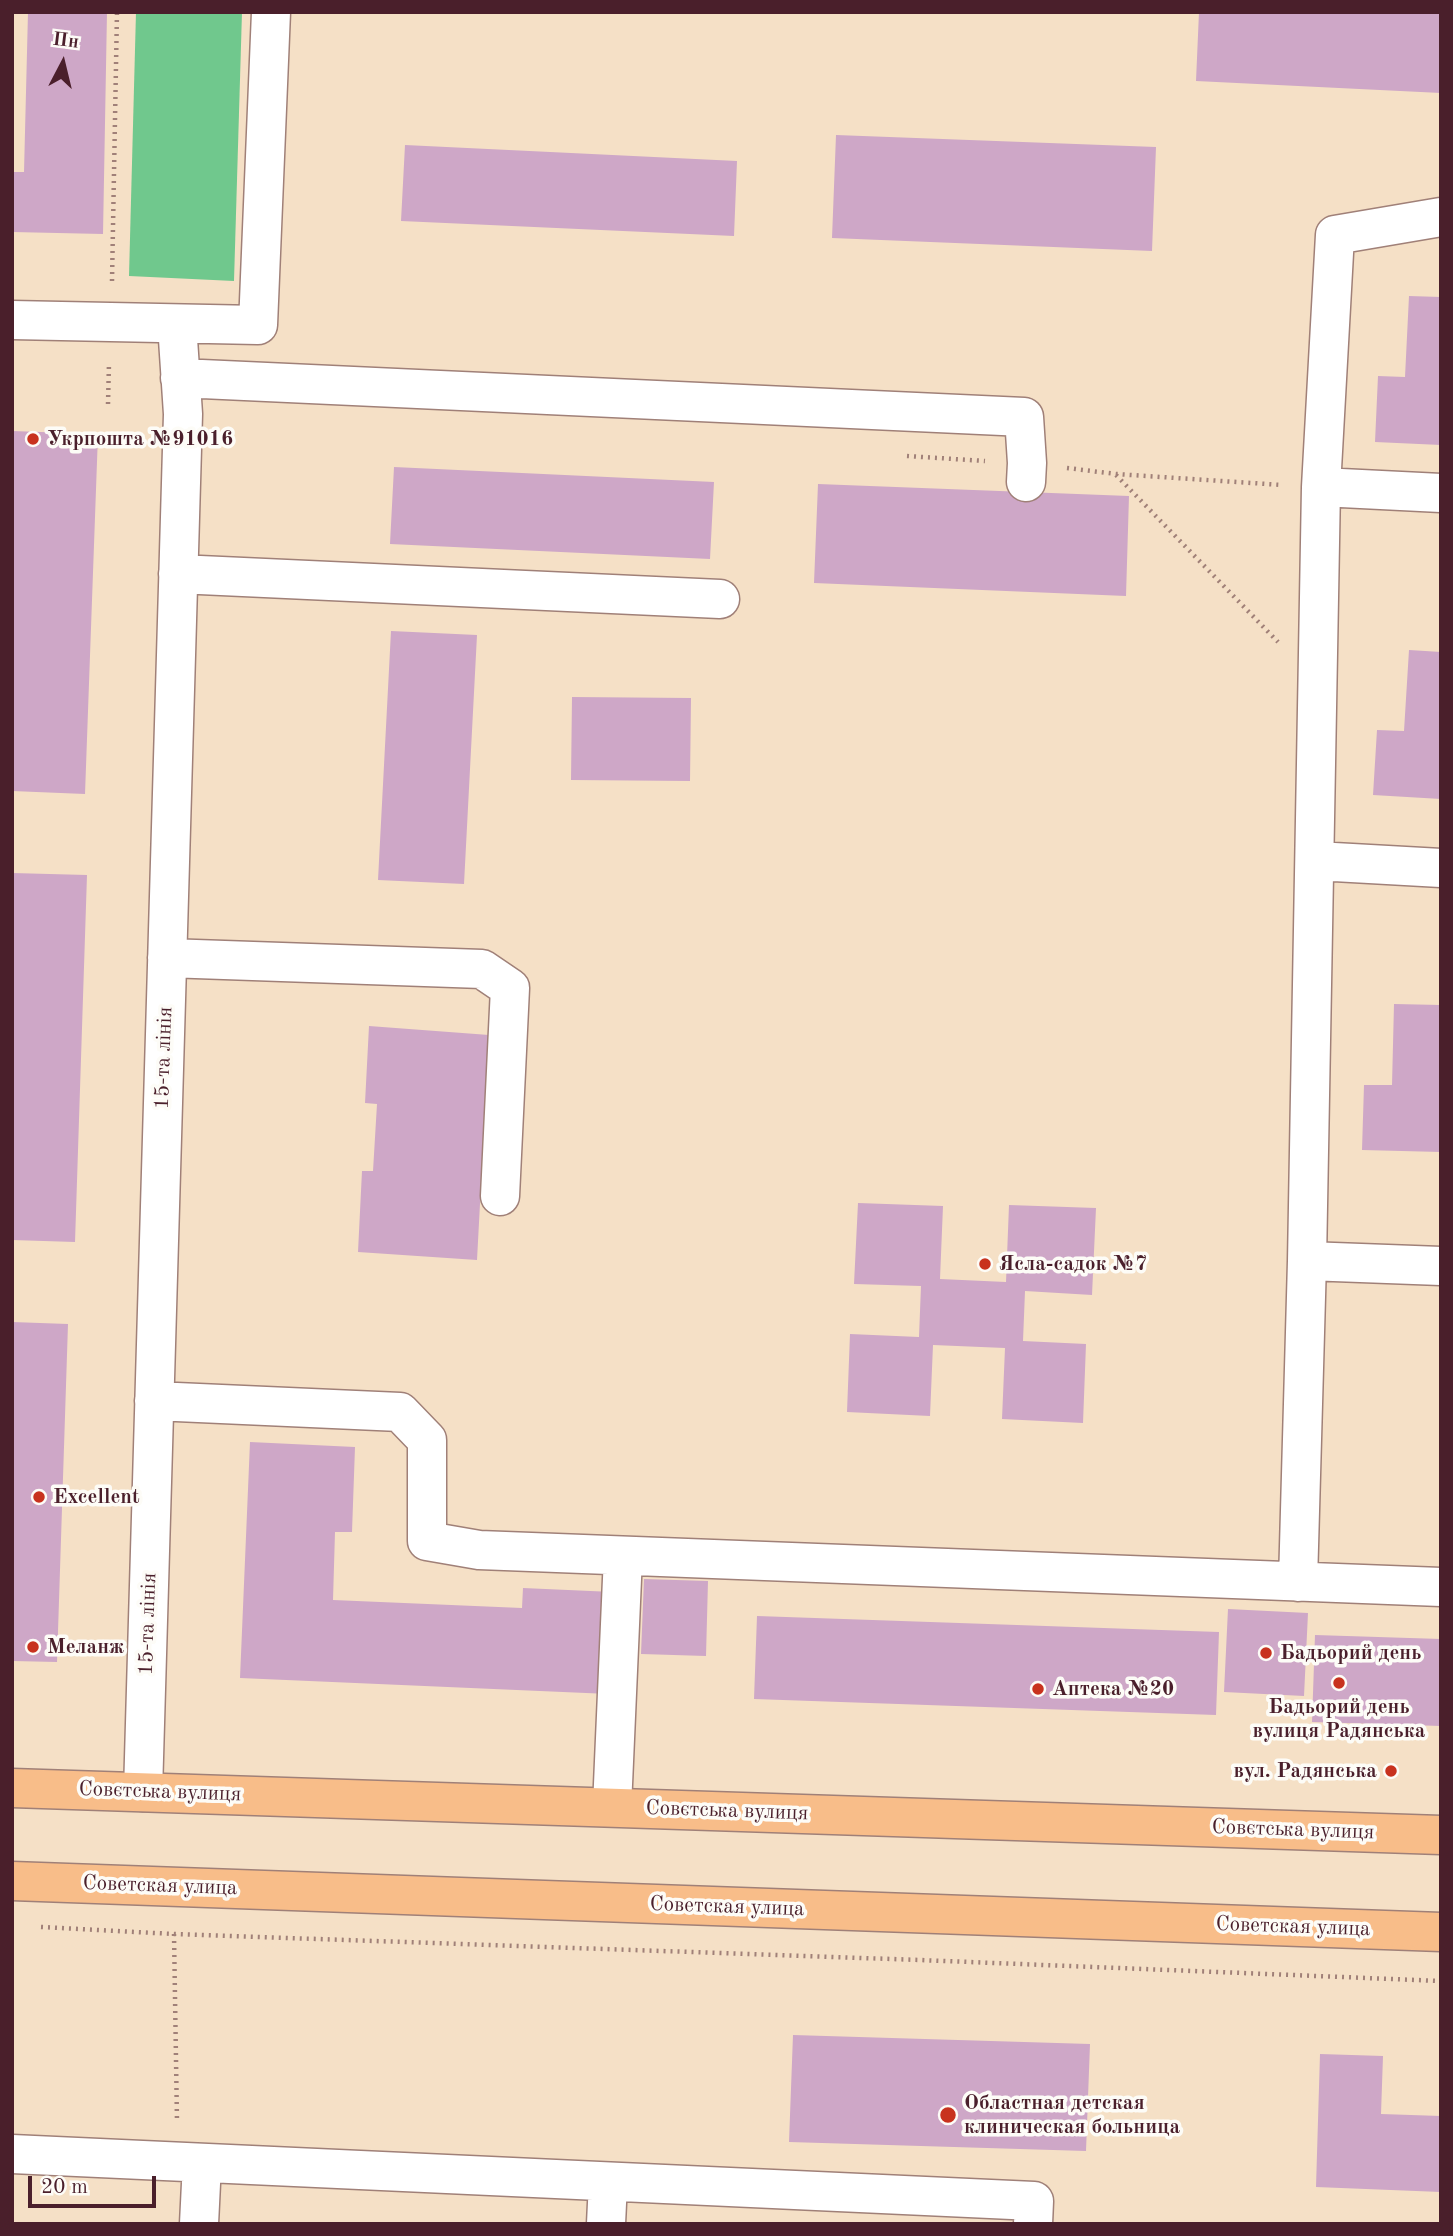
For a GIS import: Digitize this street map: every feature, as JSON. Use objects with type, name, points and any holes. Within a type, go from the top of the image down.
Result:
[{"type":"main road","name":"Совєтська вулиця","points":[[12,1788],[1441,1835]]},
{"type":"main road","name":"Советская улица","points":[[12,1881],[1441,1933]]},
{"type":"street","points":[[12,320],[258,325],[271,12]]},
{"type":"street","points":[[1298,1582],[1316,861],[1321,487],[1335,235],[1441,217]]},
{"type":"street","name":"15-та лінія","points":[[143,1791],[183,414],[177,324]]},
{"type":"street","points":[[180,378],[1024,416],[1026,481]]},
{"type":"street","points":[[1321,487],[1441,493]]},
{"type":"street","points":[[178,574],[720,599]]},
{"type":"street","points":[[1316,861],[1441,868]]},
{"type":"street","points":[[167,958],[482,969],[510,988],[500,1196]]},
{"type":"street","points":[[1307,1261],[1441,1266]]},
{"type":"street","points":[[154,1401],[400,1412],[427,1440],[427,1541],[479,1550],[1441,1587]]},
{"type":"street","points":[[612,1807],[623,1556]]},
{"type":"street","points":[[12,2154],[1034,2201],[1033,2224]]},
{"type":"street","points":[[190,2162],[199,2224]]},
{"type":"street","points":[[606,2224],[608,2182]]},
{"type":"path","points":[[108,404],[117,12]]},
{"type":"path","points":[[1116,474],[1318,685]]},
{"type":"path","points":[[39,1927],[1441,1981]]},
{"type":"path","points":[[174,1934],[190,2162]]},
{"type":"green space","points":[[136,12],[242,12],[234,281],[129,276]]},
{"type":"building","points":[[28,12],[107,12],[103,234],[12,232],[12,172],[24,172]]},
{"type":"building","points":[[1199,12],[1441,12],[1441,93],[1196,81]]},
{"type":"building","points":[[836,135],[1156,147],[1152,251],[832,238]]},
{"type":"building","points":[[405,145],[737,161],[734,236],[401,221]]},
{"type":"building","points":[[1409,296],[1441,297],[1441,445],[1375,442],[1378,376],[1405,377]]},
{"type":"building","points":[[12,431],[98,434],[85,794],[12,791]]},
{"type":"building","points":[[394,467],[714,482],[710,559],[390,544]]},
{"type":"building","points":[[818,484],[1129,496],[1126,596],[814,583]]},
{"type":"building","points":[[391,631],[477,635],[464,884],[378,880]]},
{"type":"building","points":[[1409,650],[1441,652],[1441,799],[1373,795],[1377,730],[1404,731]]},
{"type":"building","points":[[572,697],[691,698],[690,781],[571,780]]},
{"type":"building","points":[[12,873],[87,875],[75,1242],[12,1240]]},
{"type":"building","points":[[1394,1004],[1441,1005],[1441,1152],[1362,1150],[1364,1085],[1392,1085]]},
{"type":"building","points":[[369,1026],[489,1035],[477,1260],[358,1252],[362,1171],[373,1171],[377,1104],[365,1103]]},
{"type":"building","points":[[858,1203],[943,1206],[940,1279],[1006,1282],[1009,1205],[1096,1208],[1092,1295],[1025,1291],[1023,1341],[1086,1344],[1083,1423],[1002,1419],[1005,1348],[933,1345],[930,1416],[847,1412],[850,1334],[919,1337],[921,1286],[854,1284]]},
{"type":"building","points":[[12,1322],[68,1324],[57,1662],[12,1661]]},
{"type":"building","points":[[250,1442],[355,1447],[352,1532],[335,1532],[333,1600],[522,1608],[523,1588],[613,1592],[609,1694],[240,1678]]},
{"type":"building","points":[[644,1579],[708,1581],[706,1656],[641,1654]]},
{"type":"building","name":"Бадьорий день","points":[[1228,1609],[1308,1613],[1304,1696],[1224,1692]]},
{"type":"building","points":[[757,1616],[1219,1632],[1216,1715],[754,1699]]},
{"type":"building","points":[[1315,1635],[1441,1639],[1441,1726],[1312,1722]]},
{"type":"building","points":[[793,2035],[1090,2044],[1086,2151],[789,2142]]},
{"type":"building","points":[[1320,2054],[1383,2056],[1381,2114],[1441,2116],[1441,2192],[1316,2187]]},
{"type":"place","name":"Укрпошта №91016","points":[[33,439]]},
{"type":"place","name":"Ясла-садок №7","points":[[985,1264]]},
{"type":"place","name":"Excellent","points":[[39,1497]]},
{"type":"place","name":"Меланж","points":[[33,1647]]},
{"type":"place","name":"Бадьорий день","points":[[1266,1653]]},
{"type":"place","name":"Бадьорий день вулиця Радянська","points":[[1339,1683]]},
{"type":"place","name":"Аптека №20","points":[[1038,1689]]},
{"type":"place","name":"вул. Радянська","points":[[1391,1771]]},
{"type":"place","name":"Областная детская клиническая больница","points":[[948,2115]]}]
